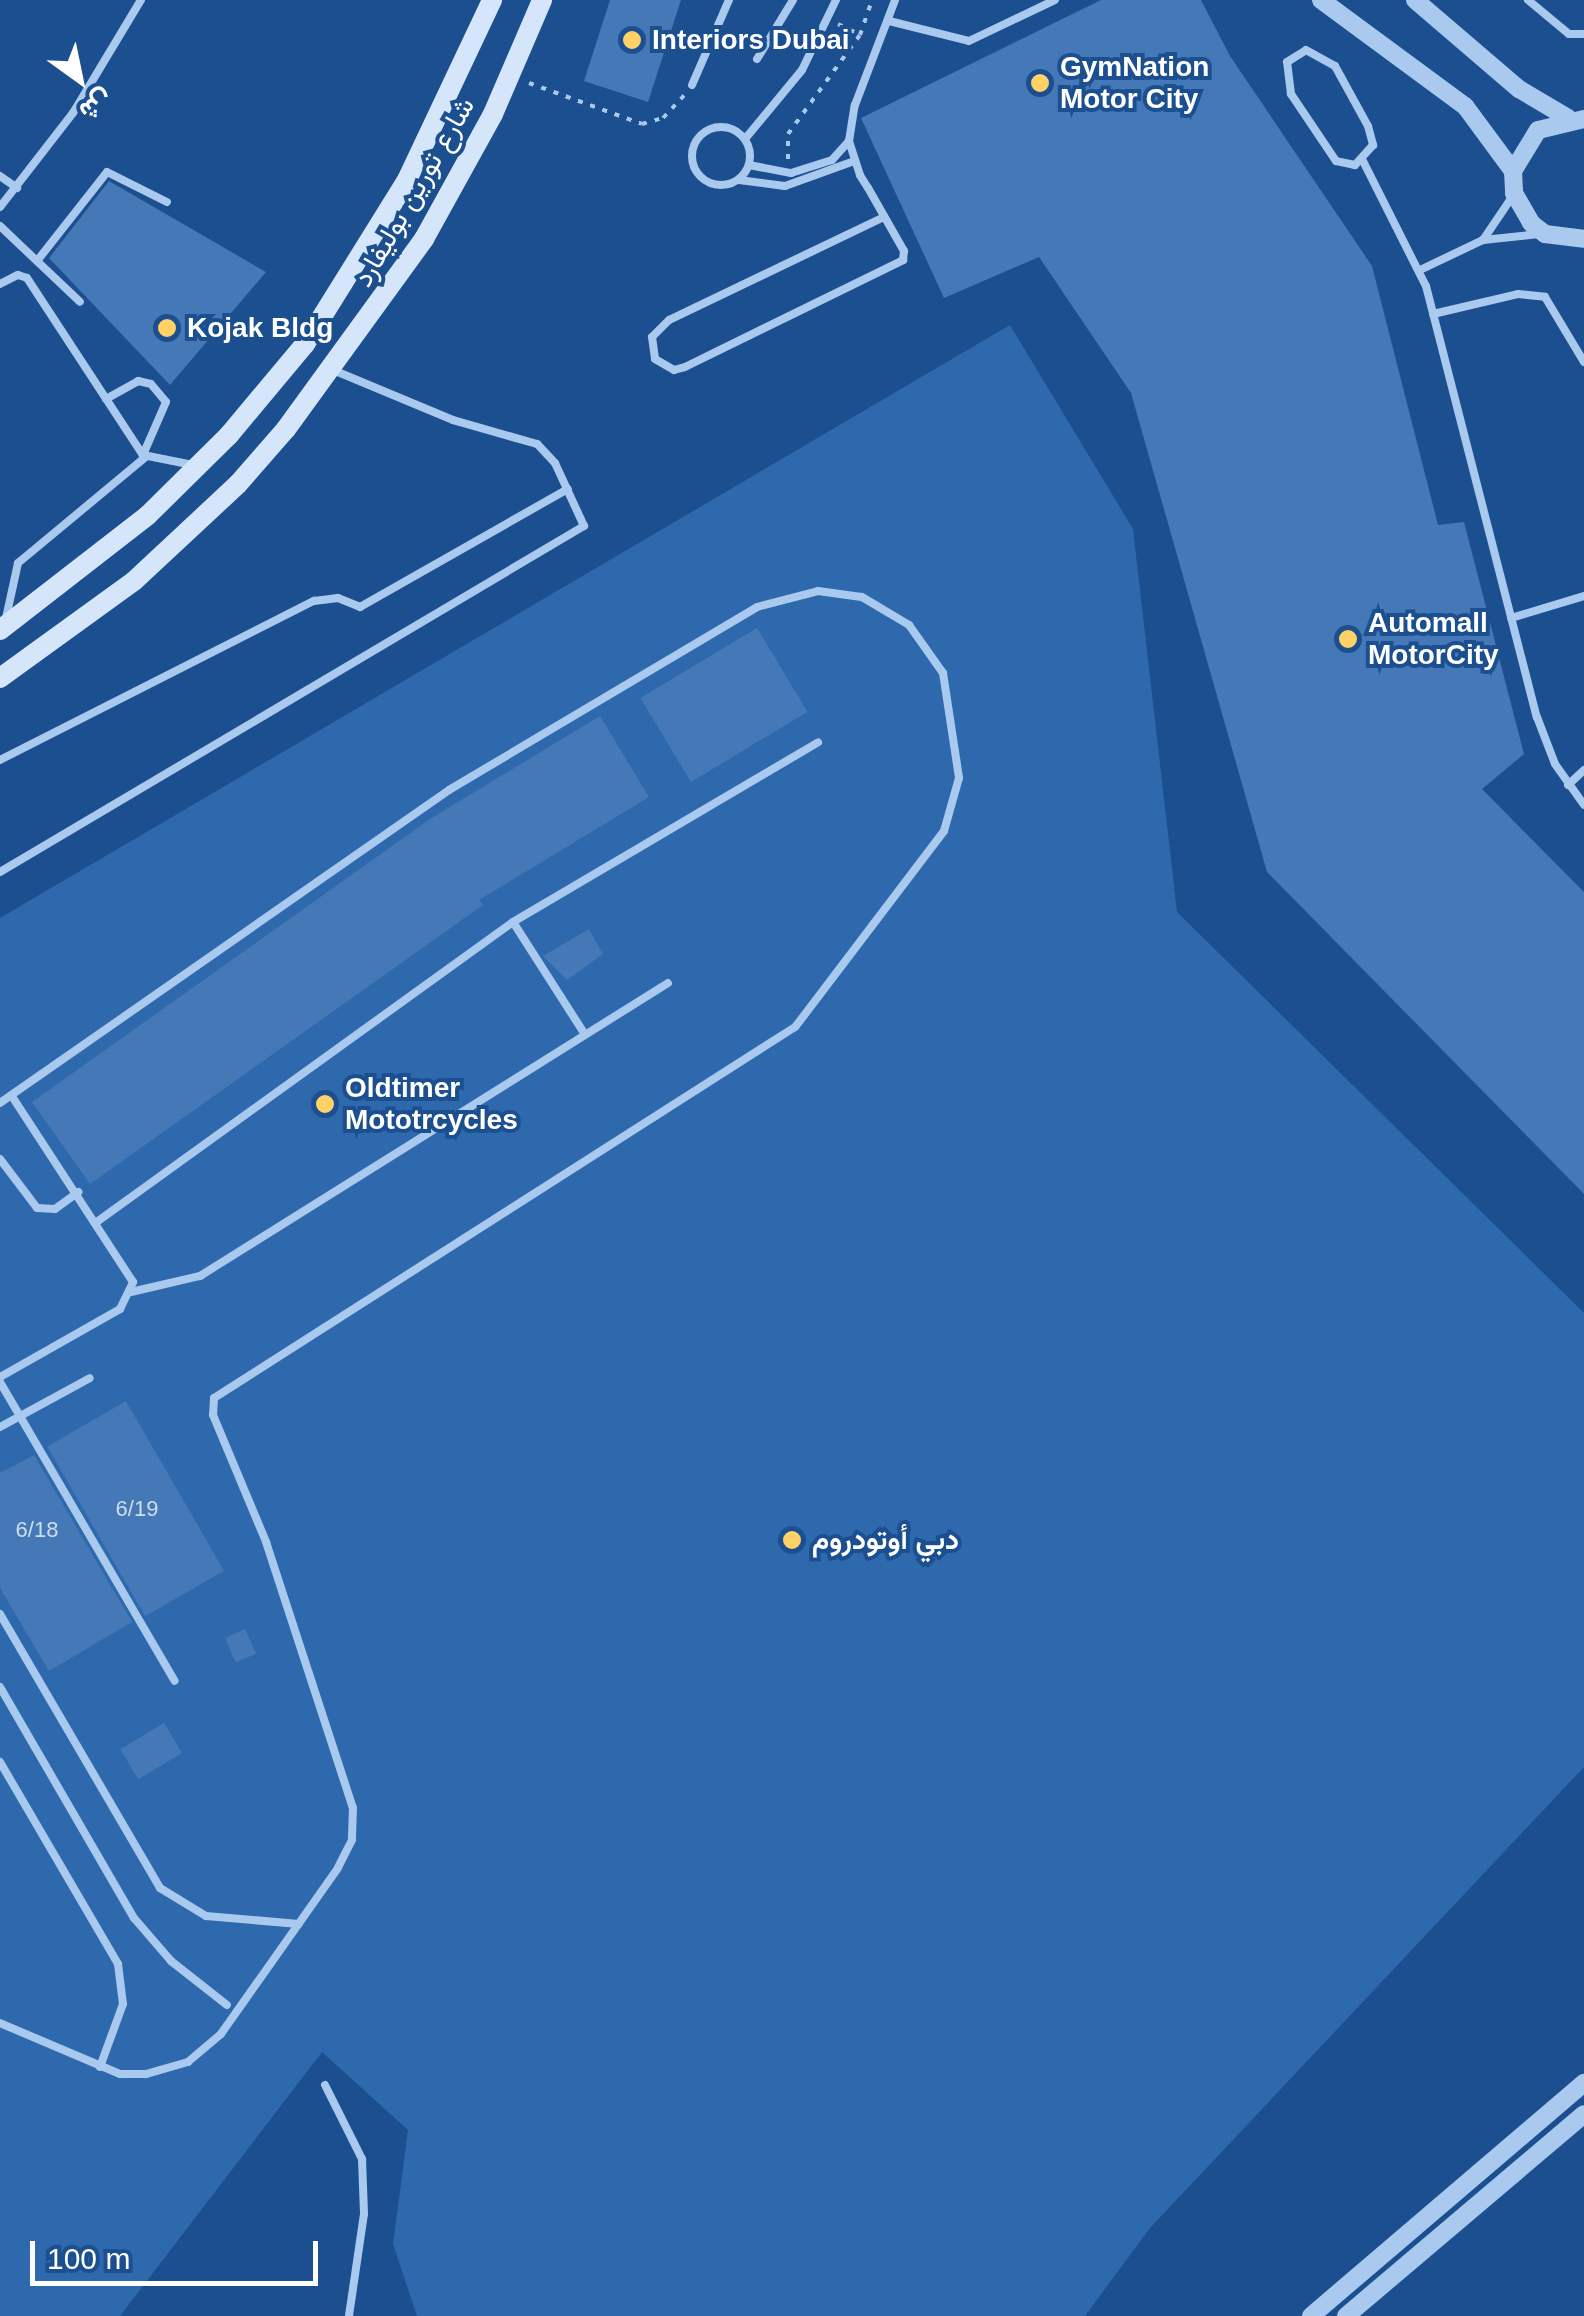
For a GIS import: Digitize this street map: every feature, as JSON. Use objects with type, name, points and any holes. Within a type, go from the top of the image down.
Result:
[{"type":"main road","name":"شارع تورين بوليفارد","points":[[2,628],[96,559],[198,466],[267,392],[341,292],[407,180],[492,0]]},
{"type":"main road","name":"شارع تورين بوليفارد","points":[[0,678],[88,617],[194,528],[333,370],[424,239],[510,76],[542,0]]},
{"type":"street","points":[[1321,0],[1465,106],[1513,171]]},
{"type":"street","points":[[1415,0],[1519,89],[1579,118]]},
{"type":"street","points":[[1579,118],[1526,142],[1513,171],[1520,210],[1546,234],[1579,243]]},
{"type":"street","points":[[1311,2316],[1584,2083]]},
{"type":"street","points":[[1346,2316],[1584,2114]]},
{"type":"lane","points":[[0,208],[82,100],[140,0]]},
{"type":"lane","points":[[692,85],[729,0]]},
{"type":"lane","points":[[757,59],[793,0]]},
{"type":"lane","points":[[745,139],[802,70],[830,20],[836,0]]},
{"type":"lane","points":[[884,217],[668,320],[652,337],[655,359],[674,370],[684,368],[899,264],[904,250],[854,161],[849,141],[855,105],[896,0]]},
{"type":"lane","points":[[889,21],[969,41],[1056,0]]},
{"type":"lane","points":[[1528,0],[1568,34],[1584,34]]},
{"type":"lane","points":[[1363,161],[1336,162],[1290,94],[1284,74],[1295,54],[1318,51],[1335,66],[1371,135],[1363,161],[1420,270],[1545,741],[1584,806]]},
{"type":"lane","points":[[739,180],[750,165],[745,139],[736,130],[711,128],[701,135],[692,158],[703,180],[727,185],[739,180],[785,186],[854,161]]},
{"type":"lane","points":[[750,165],[792,173],[832,160],[849,141]]},
{"type":"lane","points":[[37,261],[107,172],[166,202]]},
{"type":"lane","points":[[0,176],[17,188]]},
{"type":"lane","points":[[1483,240],[1514,193]]},
{"type":"lane","points":[[0,226],[80,302]]},
{"type":"lane","points":[[1420,270],[1483,240],[1546,234]]},
{"type":"lane","points":[[0,272],[2,283],[26,278],[145,456],[198,466]]},
{"type":"lane","points":[[1433,314],[1518,294],[1545,296],[1584,362]]},
{"type":"lane","points":[[0,872],[573,536],[584,519],[537,444],[434,414],[333,370]]},
{"type":"lane","points":[[2,628],[8,584],[18,563],[145,456],[166,402],[151,384],[138,381],[106,399]]},
{"type":"lane","points":[[0,760],[314,600],[338,598],[360,607],[568,489]]},
{"type":"lane","points":[[0,1103],[449,790],[757,607],[797,593],[862,597],[909,625],[944,673],[953,700],[959,778],[944,830],[796,1027],[214,1398],[213,1415],[266,1542],[352,1808],[347,1854],[299,1924],[206,2050],[146,2074],[100,2067],[0,2023]]},
{"type":"lane","points":[[1512,618],[1584,596]]},
{"type":"lane","points":[[98,1221],[514,922],[818,742]]},
{"type":"lane","points":[[1568,785],[1584,770]]},
{"type":"lane","points":[[514,922],[584,1033]]},
{"type":"lane","points":[[131,1292],[200,1276],[668,983]]},
{"type":"lane","points":[[11,1095],[131,1272],[131,1292],[120,1309],[0,1380],[176,1681]]},
{"type":"lane","points":[[0,1159],[37,1208],[55,1209],[78,1192]]},
{"type":"lane","points":[[0,1427],[90,1378]]},
{"type":"lane","points":[[0,1614],[160,1888],[206,1916],[299,1924]]},
{"type":"lane","points":[[0,1688],[134,1918],[171,1961],[228,2005]]},
{"type":"lane","points":[[0,1762],[118,1964],[123,2004],[100,2067]]},
{"type":"lane","points":[[325,2085],[362,2159],[364,2214],[349,2316]]},
{"type":"path","points":[[792,173],[788,134],[860,34],[872,0]]},
{"type":"path","points":[[830,20],[880,44]]},
{"type":"path","points":[[510,76],[642,124],[663,118],[692,85]]},
{"type":"shaded area","name":"دبي أوتودروم","points":[[1010,325],[1133,529],[1177,912],[1584,1313],[1584,1767],[1150,2228],[1085,2316],[417,2316],[393,2244],[408,2130],[322,2052],[120,2316],[0,2316],[0,918]]},
{"type":"building","name":"Interiors Dubai","points":[[610,0],[681,0],[648,102],[584,81]]},
{"type":"building","name":"Automall MotorCity","points":[[1101,0],[1201,0],[1230,56],[1372,266],[1438,525],[1464,522],[1524,754],[1482,789],[1584,892],[1584,1194],[1267,872],[1131,393],[1039,257],[944,298],[861,118]]},
{"type":"building","name":"Kojak Bldg","points":[[109,181],[266,272],[170,385],[49,258]]},
{"type":"building","points":[[757,628],[807,712],[691,782],[640,698]]},
{"type":"building","points":[[600,716],[649,797],[479,900],[483,905],[90,1184],[32,1102],[430,819]]},
{"type":"building","points":[[589,929],[603,954],[567,980],[543,956]]},
{"type":"building","points":[[126,1401],[224,1571],[145,1616],[47,1446]]},
{"type":"building","points":[[34,1455],[132,1622],[49,1671],[0,1588],[0,1473]]},
{"type":"building","points":[[245,1629],[256,1654],[236,1663],[225,1638]]},
{"type":"building","points":[[164,1723],[182,1753],[138,1779],[120,1749]]},
{"type":"place","name":"Interiors Dubai","points":[[632,40]]},
{"type":"place","name":"GymNation Motor City","points":[[1040,83]]},
{"type":"place","name":"Kojak Bldg","points":[[167,328]]},
{"type":"place","name":"Automall MotorCity","points":[[1348,639]]},
{"type":"place","name":"Oldtimer Mototrcycles","points":[[325,1104]]},
{"type":"place","name":"دبي أوتودروم","points":[[792,1540]]}]
